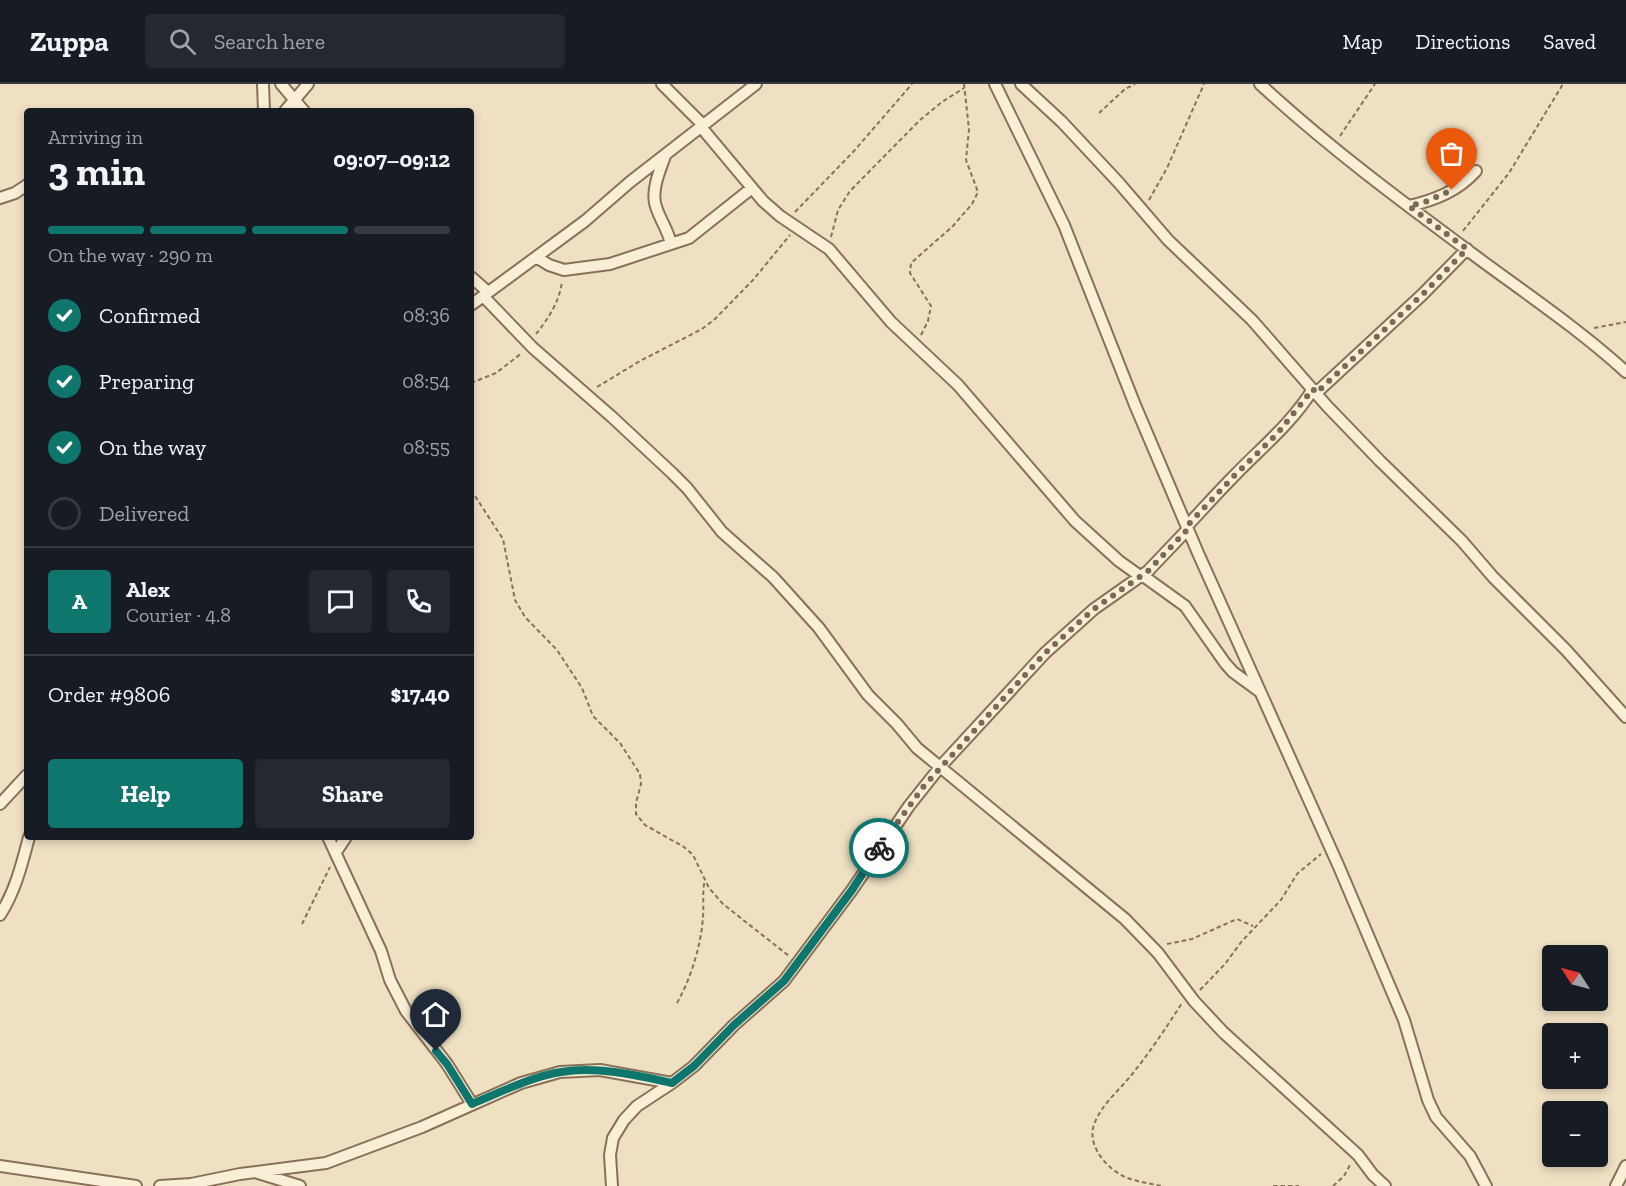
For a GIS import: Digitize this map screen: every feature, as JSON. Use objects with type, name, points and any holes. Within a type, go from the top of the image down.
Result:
[{"type":"street","points":[[263,84],[264,108]]},
{"type":"street","points":[[281,84],[302,108]]},
{"type":"street","points":[[287,108],[308,84]]},
{"type":"street","points":[[662,84],[702,126],[763,201],[828,249],[891,322],[958,385],[1075,521],[1119,561],[1185,606],[1216,653],[1229,668],[1259,691]]},
{"type":"street","points":[[474,303],[585,221],[630,182],[756,84]]},
{"type":"street","points":[[995,84],[1064,225],[1135,405],[1187,528],[1330,846],[1404,1020],[1428,1100],[1436,1117],[1470,1156],[1486,1186]]},
{"type":"street","points":[[1021,84],[1062,122],[1191,263],[1252,320],[1314,391],[1380,461],[1462,541],[1493,577],[1566,650],[1626,717]]},
{"type":"street","points":[[1260,84],[1381,186],[1602,350],[1626,372]]},
{"type":"street","points":[[665,156],[657,181],[654,201],[666,225],[671,244]]},
{"type":"street","points":[[1409,206],[1425,202],[1452,190],[1468,180],[1476,171]]},
{"type":"street","points":[[0,198],[24,187]]},
{"type":"street","points":[[536,257],[549,266],[562,269],[573,270],[610,264],[688,238],[752,189]]},
{"type":"street","points":[[612,1186],[610,1155],[613,1138],[624,1120],[637,1106],[694,1066],[734,1025],[769,996],[798,964],[852,890],[869,861],[940,767],[1045,653],[1094,609],[1164,556],[1234,476],[1277,434],[1314,391],[1423,294],[1467,249]]},
{"type":"street","points":[[474,281],[529,344],[612,417],[687,488],[722,532],[773,577],[819,628],[868,695],[917,747],[1045,854],[1098,895],[1152,947],[1191,997],[1223,1032],[1354,1151],[1385,1186]]},
{"type":"street","points":[[0,804],[24,778]]},
{"type":"street","points":[[0,915],[6,907],[19,874],[28,840]]},
{"type":"street","points":[[329,840],[381,951],[390,980],[406,1011],[447,1064],[472,1104]]},
{"type":"street","points":[[336,854],[344,840]]},
{"type":"street","points":[[160,1186],[192,1184],[255,1172],[326,1163],[383,1143],[521,1083],[560,1072],[600,1070],[672,1083]]},
{"type":"street","points":[[0,1166],[136,1186]]},
{"type":"street","points":[[1616,1186],[1626,1166]]},
{"type":"street","points":[[255,1172],[300,1186]]},
{"type":"path","points":[[583,393],[694,334],[715,319],[753,280],[826,177],[854,151],[912,84]]},
{"type":"path","points":[[1099,113],[1125,89],[1135,84]]},
{"type":"path","points":[[1142,210],[1167,168],[1204,84]]},
{"type":"path","points":[[1334,146],[1375,84]]},
{"type":"path","points":[[1456,241],[1509,173],[1563,84]]},
{"type":"path","points":[[828,249],[838,210],[850,191],[920,120],[964,86],[969,129],[966,160],[978,192],[972,204],[953,226],[911,263],[910,273],[927,298],[931,312],[924,330],[914,344]]},
{"type":"path","points":[[474,382],[509,365],[529,344],[551,315],[560,292],[562,269]]},
{"type":"path","points":[[1573,329],[1602,328],[1626,322]]},
{"type":"path","points":[[474,495],[503,539],[515,600],[525,617],[557,650],[582,688],[593,716],[620,743],[640,774],[641,784],[636,814],[645,825],[693,855],[709,888],[723,904],[798,964]]},
{"type":"path","points":[[1161,1186],[1125,1177],[1115,1170],[1095,1148],[1092,1134],[1094,1122],[1106,1103],[1128,1079],[1191,997],[1225,964],[1254,927],[1281,900],[1297,873],[1330,846]]},
{"type":"path","points":[[302,924],[336,854]]},
{"type":"path","points":[[677,1003],[687,983],[699,946],[705,878]]},
{"type":"path","points":[[1152,947],[1192,939],[1237,919],[1242,919],[1254,927]]},
{"type":"path","points":[[1333,1186],[1350,1167],[1354,1151]]},
{"type":"path","points":[[1273,1186],[1299,1186]]},
{"type":"way so far","points":[[879,848],[924,786],[1045,653],[1094,609],[1148,571],[1164,556],[1188,529],[1187,526],[1277,434],[1305,402],[1313,389],[1316,393],[1423,294],[1467,249],[1409,206],[1425,202],[1452,190]]},
{"type":"route","points":[[436,1051],[472,1104],[521,1083],[560,1072],[600,1070],[672,1083],[694,1066],[734,1025],[762,1003],[784,981],[803,959],[879,848]]}]
